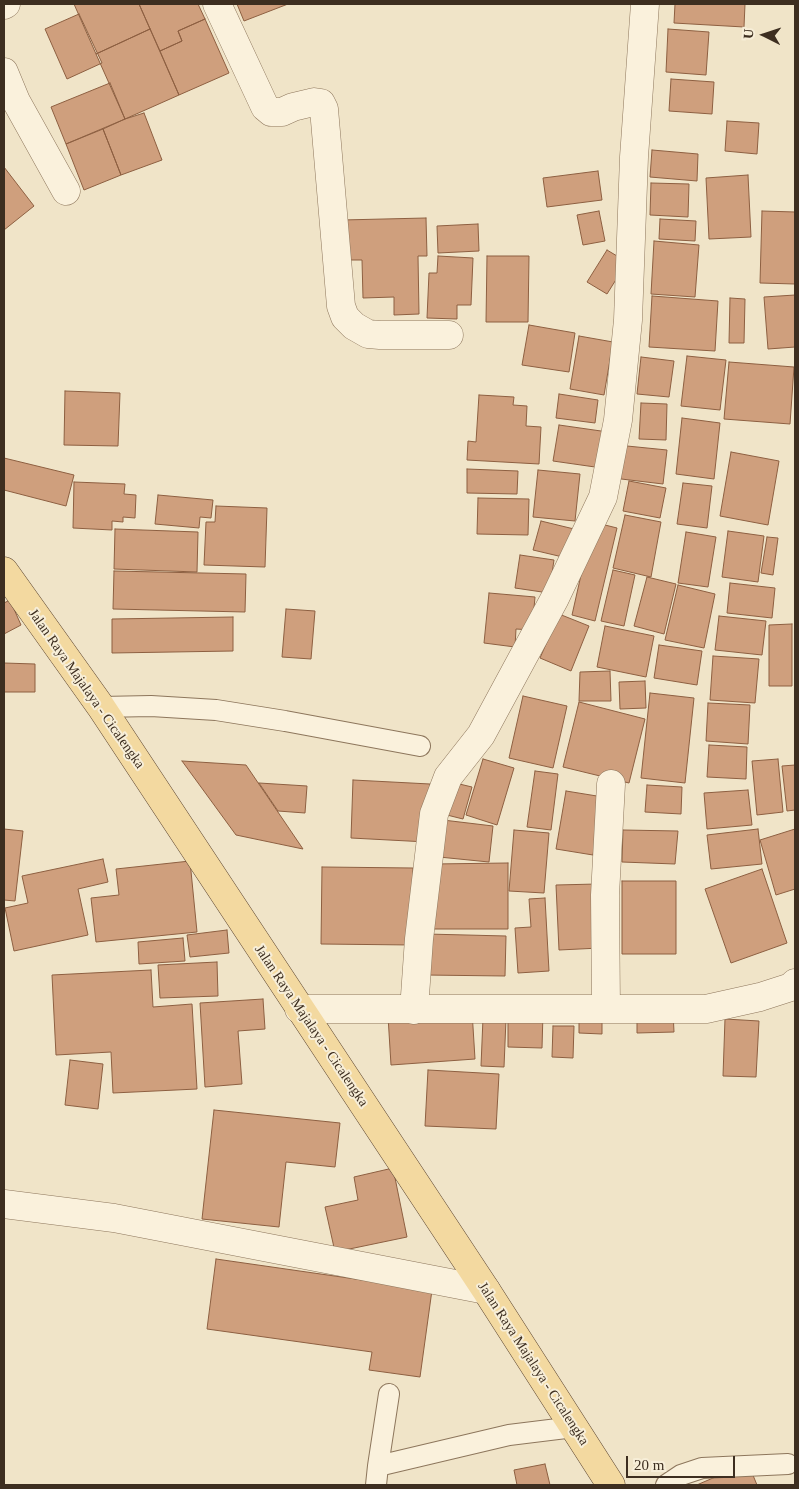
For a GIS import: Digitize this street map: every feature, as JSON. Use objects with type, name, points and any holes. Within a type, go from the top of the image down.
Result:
[{"type":"main road","name":"Jalan Raya Majalaya - Cicalengka","points":[[4,571],[100,707],[486,1290],[611,1485]]},
{"type":"street","points":[[217,4],[266,106],[271,112],[282,112],[314,102],[320,103],[324,109],[341,306],[345,317],[354,326],[368,334],[380,336],[449,335]]},
{"type":"street","points":[[414,1010],[419,938],[434,814],[448,777],[481,735],[555,598],[603,497],[618,420],[628,320],[634,157],[645,4]]},
{"type":"street","points":[[4,72],[16,101],[66,191]]},
{"type":"street","points":[[606,1008],[605,895],[611,784]]},
{"type":"street","points":[[299,1009],[706,1008],[760,997],[792,987],[795,983]]},
{"type":"street","points":[[4,1204],[114,1218],[486,1290]]},
{"type":"lane","points":[[100,707],[151,706],[216,710],[420,746]]},
{"type":"lane","points":[[389,1394],[377,1476],[510,1435],[574,1427]]},
{"type":"lane","points":[[666,1485],[681,1475],[702,1468],[788,1464]]},
{"type":"building","points":[[74,4],[139,4],[150,29],[96,54]]},
{"type":"building","points":[[139,4],[198,4],[205,19],[178,31],[182,41],[160,51]]},
{"type":"building","points":[[237,4],[288,4],[244,21]]},
{"type":"building","points":[[675,4],[745,4],[744,27],[674,23]]},
{"type":"building","points":[[79,14],[102,63],[67,79],[45,29]]},
{"type":"building","points":[[205,19],[229,73],[179,95],[160,51],[182,41],[178,31]]},
{"type":"building","points":[[150,29],[179,95],[125,119],[96,54]]},
{"type":"building","points":[[668,29],[709,32],[706,75],[666,72]]},
{"type":"building","points":[[671,79],[714,82],[712,114],[669,111]]},
{"type":"building","points":[[110,83],[125,119],[66,144],[51,107]]},
{"type":"building","points":[[144,113],[162,160],[121,175],[103,129]]},
{"type":"building","points":[[727,121],[759,123],[757,154],[725,151]]},
{"type":"building","points":[[103,129],[121,175],[84,190],[66,144]]},
{"type":"building","points":[[652,150],[698,154],[697,181],[650,177]]},
{"type":"building","points":[[4,167],[34,206],[4,230]]},
{"type":"building","points":[[598,171],[602,200],[547,207],[543,178]]},
{"type":"building","points":[[748,175],[751,237],[709,239],[706,178]]},
{"type":"building","points":[[651,183],[689,184],[688,217],[650,215]]},
{"type":"building","points":[[599,211],[605,241],[583,245],[577,215]]},
{"type":"building","points":[[762,211],[795,212],[795,284],[760,283]]},
{"type":"building","points":[[426,218],[427,256],[418,256],[419,314],[394,315],[394,297],[363,298],[362,260],[343,260],[342,220]]},
{"type":"building","points":[[660,219],[696,221],[695,241],[659,239]]},
{"type":"building","points":[[478,224],[479,251],[438,253],[437,226]]},
{"type":"building","points":[[654,241],[699,245],[695,297],[651,294]]},
{"type":"building","points":[[607,250],[627,262],[607,294],[587,282]]},
{"type":"building","points":[[438,256],[473,258],[471,305],[457,305],[457,319],[427,318],[429,273],[437,273]]},
{"type":"building","points":[[487,256],[529,256],[528,322],[486,322]]},
{"type":"building","points":[[795,295],[795,347],[768,349],[764,297]]},
{"type":"building","points":[[652,296],[718,301],[715,351],[649,347]]},
{"type":"building","points":[[730,298],[745,299],[744,343],[729,343]]},
{"type":"building","points":[[529,325],[575,333],[569,372],[522,365]]},
{"type":"building","points":[[579,336],[613,342],[604,395],[570,389]]},
{"type":"building","points":[[687,356],[726,360],[720,410],[681,406]]},
{"type":"building","points":[[641,357],[674,361],[669,397],[637,394]]},
{"type":"building","points":[[729,362],[794,367],[790,424],[724,419]]},
{"type":"building","points":[[65,391],[120,393],[118,446],[64,445]]},
{"type":"building","points":[[559,394],[598,400],[595,423],[556,418]]},
{"type":"building","points":[[479,395],[514,397],[513,405],[527,406],[526,426],[541,427],[539,464],[467,460],[468,441],[476,442]]},
{"type":"building","points":[[641,403],[667,404],[666,440],[639,439]]},
{"type":"building","points":[[682,418],[720,423],[714,479],[676,474]]},
{"type":"building","points":[[559,425],[608,432],[602,468],[553,461]]},
{"type":"building","points":[[617,445],[667,450],[663,484],[613,478]]},
{"type":"building","points":[[731,452],[779,461],[768,525],[720,516]]},
{"type":"building","points":[[4,458],[74,475],[66,506],[4,490]]},
{"type":"building","points":[[467,469],[518,471],[517,494],[467,493]]},
{"type":"building","points":[[538,470],[580,474],[575,521],[533,517]]},
{"type":"building","points":[[629,481],[666,488],[660,518],[623,511]]},
{"type":"building","points":[[74,482],[125,484],[124,494],[136,495],[135,518],[123,517],[123,522],[112,521],[112,530],[73,528]]},
{"type":"building","points":[[683,483],[712,486],[707,528],[677,524]]},
{"type":"building","points":[[158,495],[213,500],[211,518],[200,517],[199,528],[155,524]]},
{"type":"building","points":[[478,498],[529,499],[528,535],[477,534]]},
{"type":"building","points":[[216,506],[267,508],[265,567],[204,565],[206,522],[215,522]]},
{"type":"building","points":[[625,515],[661,522],[651,577],[613,568]]},
{"type":"building","points":[[541,521],[574,529],[567,558],[533,550]]},
{"type":"building","points":[[593,522],[617,528],[595,621],[572,615]]},
{"type":"building","points":[[115,529],[198,532],[197,572],[114,569]]},
{"type":"building","points":[[728,531],[764,536],[758,582],[722,577]]},
{"type":"building","points":[[686,532],[716,537],[708,587],[678,583]]},
{"type":"building","points":[[767,537],[778,538],[773,575],[761,573]]},
{"type":"building","points":[[520,555],[554,560],[549,593],[515,588]]},
{"type":"building","points":[[613,570],[635,575],[624,626],[601,621]]},
{"type":"building","points":[[114,571],[246,574],[245,612],[113,609]]},
{"type":"building","points":[[647,577],[676,584],[664,634],[634,626]]},
{"type":"building","points":[[730,583],[775,588],[772,618],[727,613]]},
{"type":"building","points":[[678,585],[715,594],[704,648],[665,640]]},
{"type":"building","points":[[489,593],[535,597],[532,630],[516,629],[515,647],[484,643]]},
{"type":"building","points":[[10,600],[21,625],[4,634],[4,603]]},
{"type":"building","points":[[286,609],[315,611],[311,659],[282,657]]},
{"type":"building","points":[[559,614],[589,626],[571,671],[540,658]]},
{"type":"building","points":[[719,616],[766,621],[762,655],[715,650]]},
{"type":"building","points":[[233,617],[233,651],[112,653],[112,619]]},
{"type":"building","points":[[792,624],[792,686],[769,686],[769,625]]},
{"type":"building","points":[[605,626],[654,636],[646,677],[597,667]]},
{"type":"building","points":[[659,645],[702,651],[697,685],[654,678]]},
{"type":"building","points":[[713,656],[759,659],[755,703],[710,700]]},
{"type":"building","points":[[4,663],[35,664],[35,692],[4,692]]},
{"type":"building","points":[[610,671],[611,701],[579,701],[580,672]]},
{"type":"building","points":[[645,681],[646,708],[620,709],[619,682]]},
{"type":"building","points":[[650,693],[694,698],[685,783],[641,778]]},
{"type":"building","points":[[523,696],[567,706],[553,768],[509,758]]},
{"type":"building","points":[[579,702],[645,719],[629,783],[563,767]]},
{"type":"building","points":[[708,703],[750,705],[748,744],[706,741]]},
{"type":"building","points":[[709,745],[747,747],[746,779],[707,777]]},
{"type":"building","points":[[483,759],[514,768],[497,825],[466,815]]},
{"type":"building","points":[[778,759],[783,812],[757,815],[752,761]]},
{"type":"building","points":[[182,761],[246,765],[303,849],[236,835]]},
{"type":"building","points":[[795,765],[795,810],[787,811],[782,766]]},
{"type":"building","points":[[535,771],[558,774],[551,830],[527,827]]},
{"type":"building","points":[[353,780],[430,784],[427,842],[351,838]]},
{"type":"building","points":[[451,782],[472,787],[463,819],[443,814]]},
{"type":"building","points":[[259,783],[307,786],[305,813],[278,811]]},
{"type":"building","points":[[647,785],[682,787],[681,814],[645,812]]},
{"type":"building","points":[[748,790],[752,825],[707,829],[704,793]]},
{"type":"building","points":[[566,791],[603,797],[593,855],[556,849]]},
{"type":"building","points":[[443,820],[493,826],[489,862],[439,857]]},
{"type":"building","points":[[4,829],[23,831],[15,901],[4,900]]},
{"type":"building","points":[[758,829],[762,864],[711,869],[707,835]]},
{"type":"building","points":[[795,829],[795,889],[776,895],[760,840]]},
{"type":"building","points":[[514,830],[549,833],[544,893],[509,891]]},
{"type":"building","points":[[623,830],[678,831],[675,864],[622,862]]},
{"type":"building","points":[[103,859],[108,882],[78,889],[88,935],[14,951],[5,908],[28,903],[22,876]]},
{"type":"building","points":[[190,861],[197,932],[96,942],[91,898],[119,895],[116,869]]},
{"type":"building","points":[[508,863],[508,929],[433,929],[434,864]]},
{"type":"building","points":[[322,867],[413,868],[412,945],[321,944]]},
{"type":"building","points":[[762,869],[787,943],[731,963],[705,889]]},
{"type":"building","points":[[622,881],[676,881],[676,954],[622,954]]},
{"type":"building","points":[[597,884],[600,948],[559,950],[556,885]]},
{"type":"building","points":[[545,898],[549,971],[518,973],[515,928],[531,927],[529,899]]},
{"type":"building","points":[[227,930],[229,953],[190,957],[187,935]]},
{"type":"building","points":[[426,934],[506,936],[505,976],[425,975]]},
{"type":"building","points":[[183,938],[185,961],[139,964],[138,942]]},
{"type":"building","points":[[217,962],[218,996],[160,998],[158,965]]},
{"type":"building","points":[[151,970],[153,1007],[192,1004],[197,1089],[113,1093],[111,1052],[56,1055],[52,975]]},
{"type":"building","points":[[263,999],[265,1029],[238,1031],[242,1084],[205,1087],[200,1003]]},
{"type":"building","points":[[472,1011],[475,1059],[391,1065],[388,1016]]},
{"type":"building","points":[[508,1012],[543,1013],[542,1048],[508,1047]]},
{"type":"building","points":[[579,1012],[602,1013],[602,1034],[579,1033]]},
{"type":"building","points":[[637,1012],[673,1012],[674,1032],[637,1033]]},
{"type":"building","points":[[483,1018],[506,1019],[504,1067],[481,1066]]},
{"type":"building","points":[[725,1019],[759,1021],[756,1077],[723,1076]]},
{"type":"building","points":[[553,1026],[574,1026],[573,1058],[552,1057]]},
{"type":"building","points":[[70,1060],[103,1064],[98,1109],[65,1105]]},
{"type":"building","points":[[428,1070],[499,1074],[496,1129],[425,1126]]},
{"type":"building","points":[[214,1110],[340,1123],[335,1167],[286,1162],[279,1227],[202,1219]]},
{"type":"building","points":[[393,1168],[407,1237],[335,1252],[325,1207],[358,1200],[354,1177]]},
{"type":"building","points":[[216,1259],[432,1290],[420,1377],[369,1370],[372,1352],[207,1329]]},
{"type":"building","points":[[748,1463],[757,1485],[697,1485],[699,1484]]},
{"type":"building","points":[[545,1464],[550,1485],[517,1485],[514,1470]]}]
